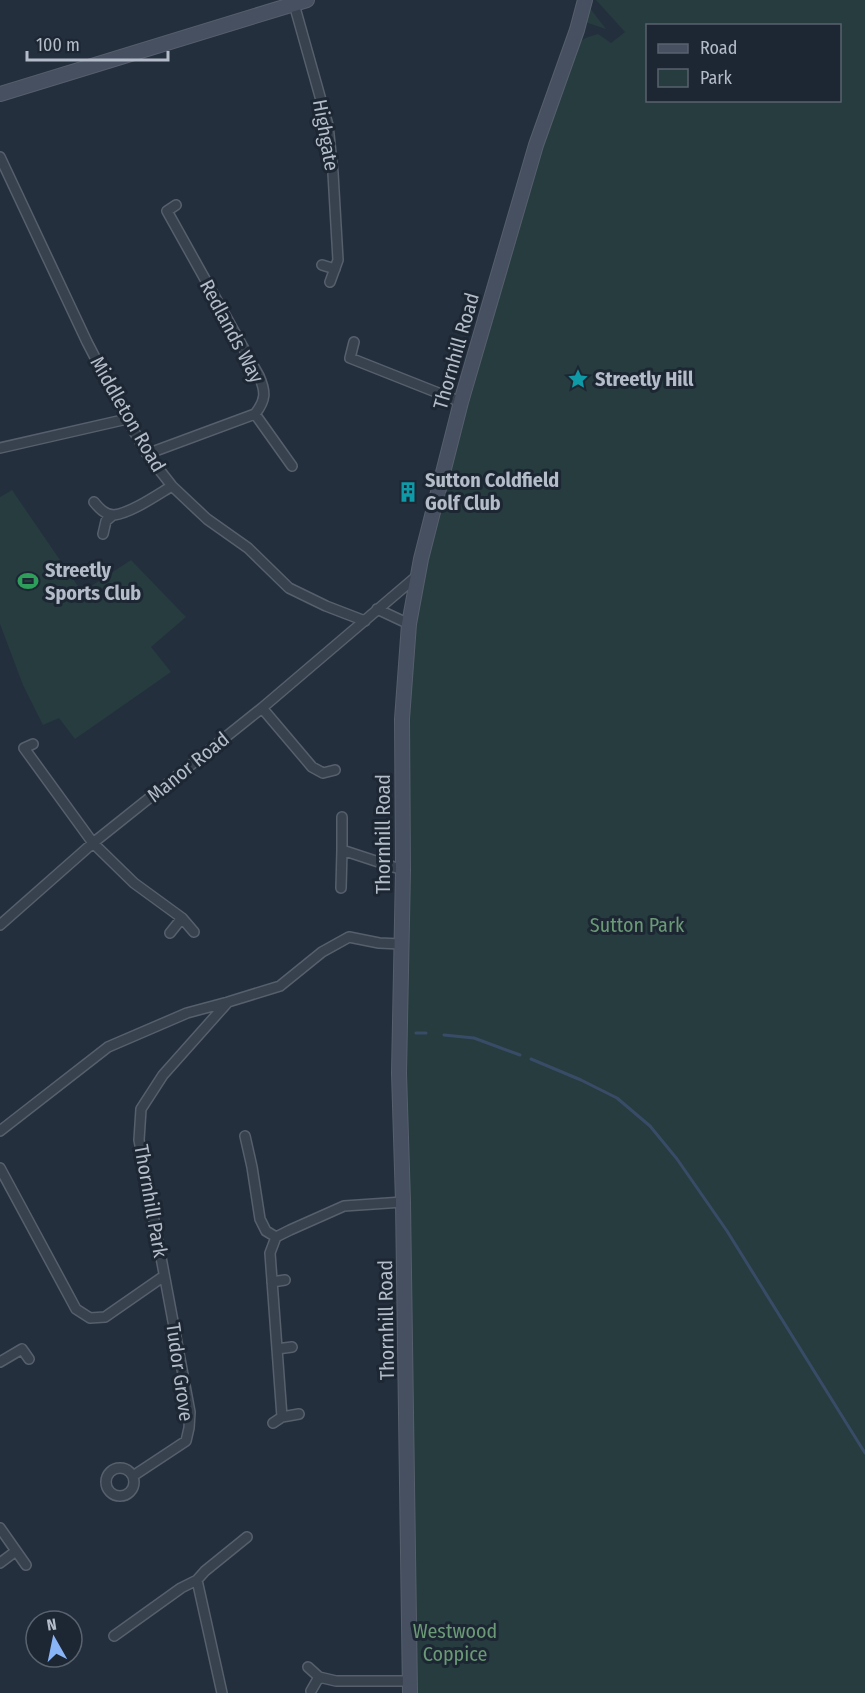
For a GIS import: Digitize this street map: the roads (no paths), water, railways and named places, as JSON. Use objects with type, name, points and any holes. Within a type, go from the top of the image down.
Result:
[{"type":"main road","name":"Thornhill Road","points":[[410,1687],[399,1073],[403,870],[402,719],[409,624],[417,576],[460,402],[536,146],[577,30],[585,0]]},
{"type":"main road","points":[[0,94],[291,3]]},
{"type":"street","name":"Highgate","points":[[291,3],[328,125],[338,260],[330,282]]},
{"type":"street","name":"Middleton Road","points":[[0,157],[87,342],[127,419],[147,454],[172,486],[207,519],[248,548],[289,588],[365,621]]},
{"type":"street","name":"Redlands Way","points":[[147,454],[255,414],[264,396],[264,386],[162,214],[176,205]]},
{"type":"street","points":[[322,265],[335,269]]},
{"type":"street","points":[[354,342],[350,358],[460,402]]},
{"type":"street","points":[[255,414],[292,466]]},
{"type":"street","points":[[0,448],[127,419]]},
{"type":"street","points":[[103,534],[106,521],[113,515],[129,510],[172,486]]},
{"type":"street","points":[[94,502],[101,511],[113,515]]},
{"type":"street","name":"Manor Road","points":[[0,925],[93,843],[262,708],[417,576]]},
{"type":"street","points":[[377,609],[409,624]]},
{"type":"street","points":[[262,708],[312,767],[323,773],[335,770]]},
{"type":"street","points":[[33,744],[24,748],[93,843],[134,883],[182,918],[194,932]]},
{"type":"street","points":[[340,888],[342,818]]},
{"type":"street","points":[[342,850],[403,870]]},
{"type":"street","points":[[170,933],[182,918]]},
{"type":"street","points":[[0,1131],[108,1047],[187,1013],[280,986],[322,952],[349,937],[380,943],[401,944]]},
{"type":"street","name":"Thornhill Park","points":[[0,1168],[76,1309],[90,1318],[105,1317],[165,1276],[139,1140],[141,1109],[164,1076],[228,1002]]},
{"type":"street","points":[[245,1136],[258,1167],[261,1219],[266,1231],[276,1238]]},
{"type":"street","points":[[282,1417],[270,1253],[276,1238],[344,1206],[403,1202]]},
{"type":"street","name":"Tudor Grove","points":[[133,1476],[186,1441],[189,1428],[190,1412],[165,1276]]},
{"type":"street","points":[[272,1282],[285,1280]]},
{"type":"street","points":[[277,1349],[292,1347]]},
{"type":"street","points":[[0,1362],[22,1349],[29,1359]]},
{"type":"street","points":[[273,1423],[282,1417],[299,1413]]},
{"type":"street","points":[[0,1528],[26,1565]]},
{"type":"street","points":[[114,1636],[126,1634],[181,1588],[197,1580],[205,1572],[240,1550],[247,1537]]},
{"type":"street","points":[[0,1563],[16,1551]]},
{"type":"street","points":[[197,1580],[222,1693]]},
{"type":"street","points":[[308,1667],[319,1677],[336,1681],[410,1687]]},
{"type":"street","points":[[311,1691],[319,1677]]},
{"type":"waterway","points":[[416,1033],[426,1033]]},
{"type":"waterway","points":[[444,1035],[474,1038],[520,1055]]},
{"type":"waterway","points":[[531,1059],[617,1098],[650,1126],[677,1159],[727,1231],[865,1453]]},
{"type":"place","name":"Streetly Hill","points":[[578,379]]},
{"type":"place","name":"Sutton Coldfield Golf Club","points":[[408,492]]},
{"type":"place","name":"Streetly Sports Club","points":[[28,581]]},
{"type":"park label","name":"Sutton Park","points":[[637,925]]},
{"type":"park label","name":"Westwood Coppice","points":[[455,1642]]}]
